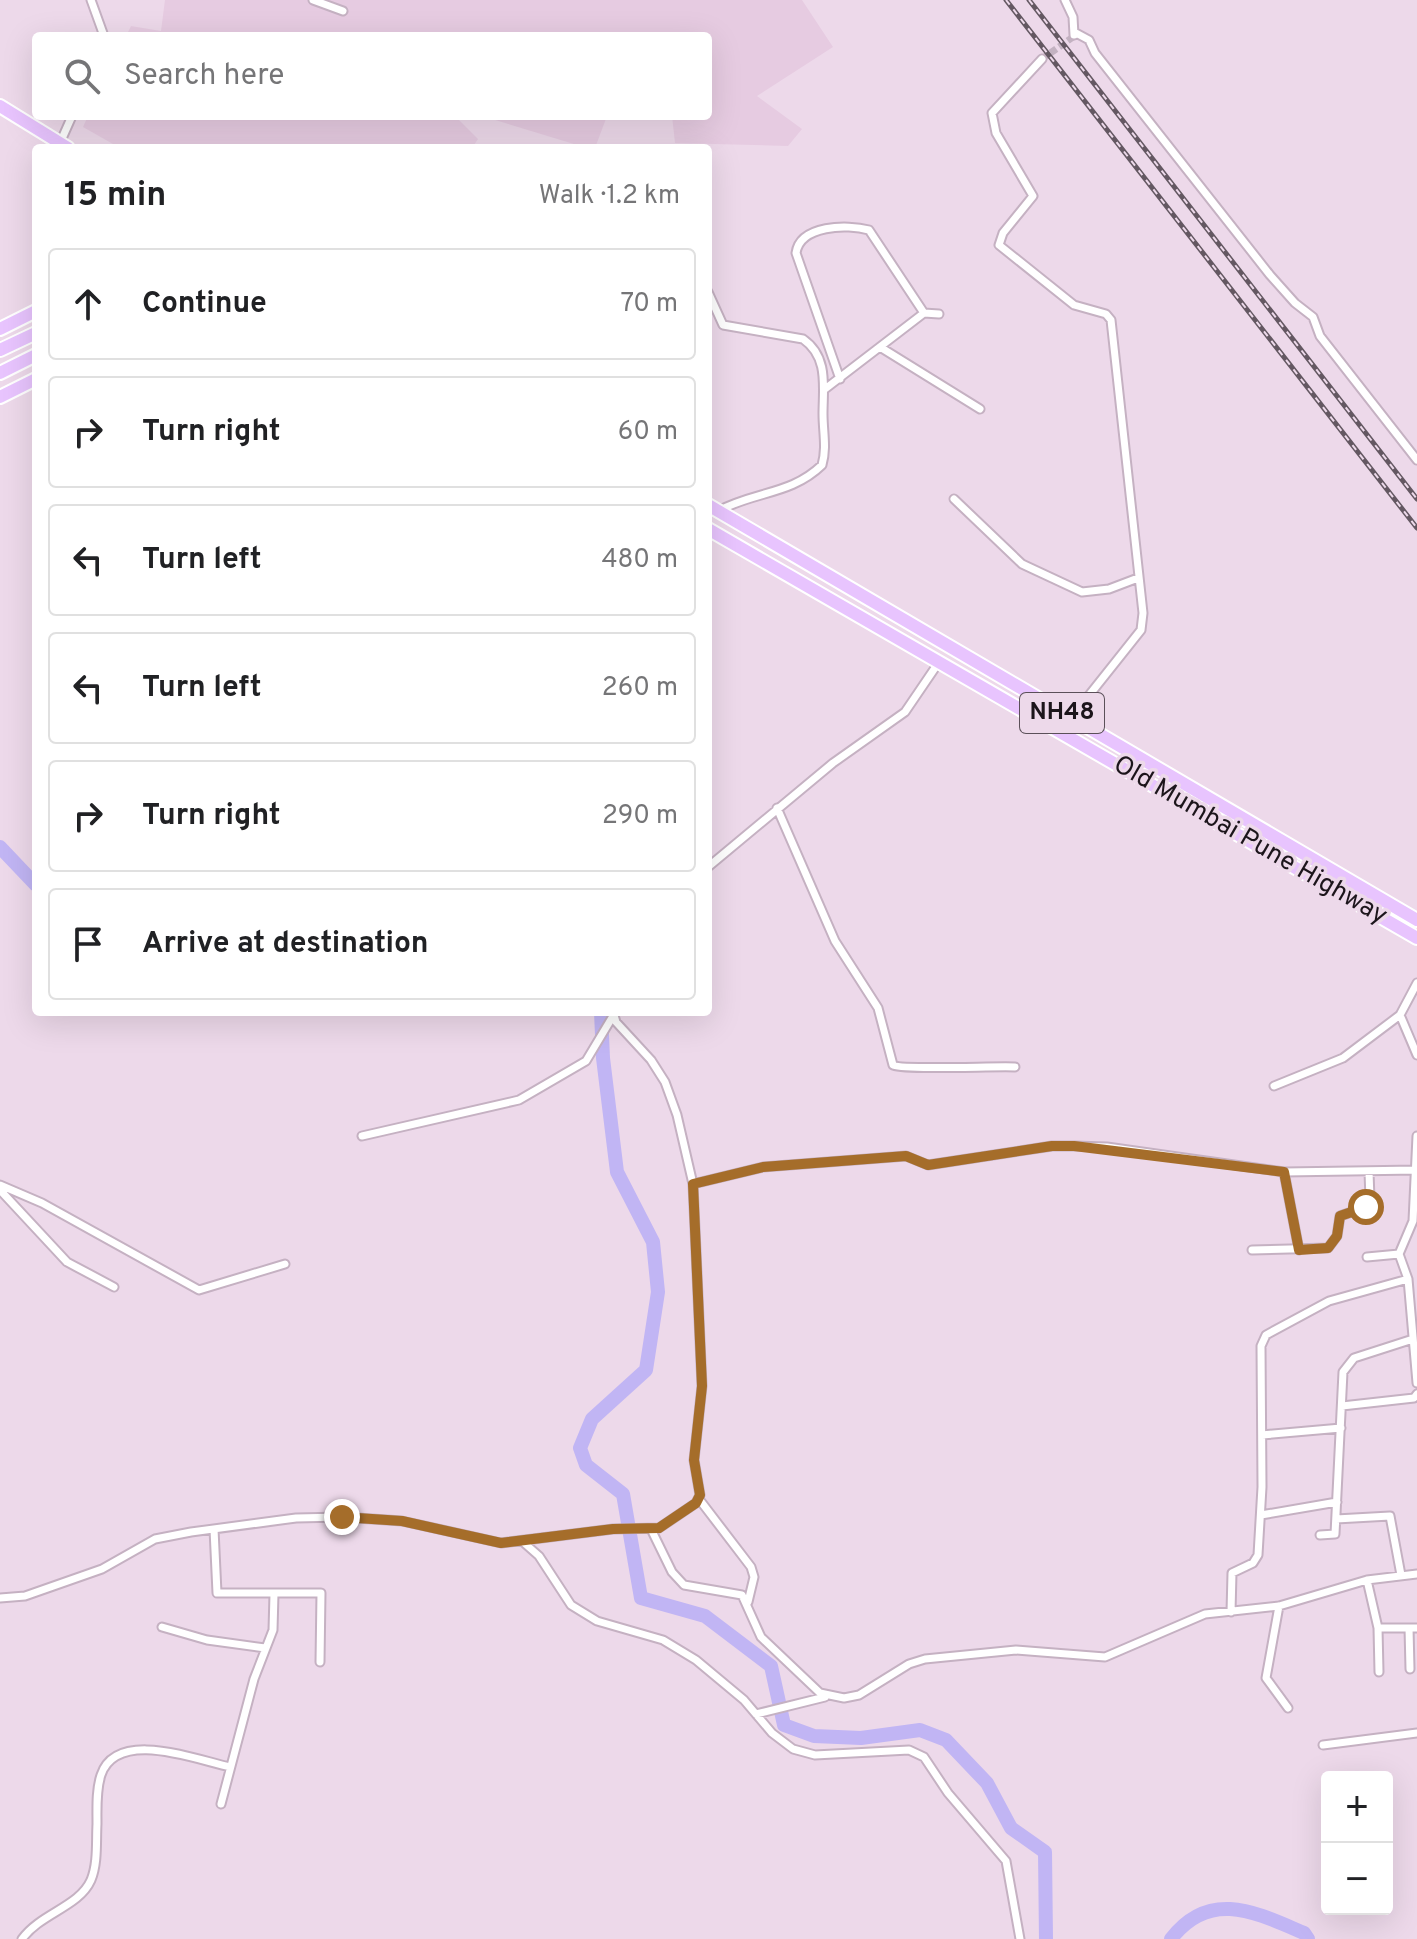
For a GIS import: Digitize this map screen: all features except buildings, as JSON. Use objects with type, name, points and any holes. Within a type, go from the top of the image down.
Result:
[{"type":"highway","points":[[0,106],[62,144]]},
{"type":"highway","points":[[0,329],[32,313]]},
{"type":"highway","points":[[0,350],[32,335]]},
{"type":"highway","points":[[0,373],[32,357]]},
{"type":"highway","points":[[0,397],[32,381]]},
{"type":"highway","name":"Old Mumbai Pune Highway","points":[[713,508],[1417,920]]},
{"type":"highway","name":"Old Mumbai Pune Highway","points":[[712,531],[1417,938]]},
{"type":"street","points":[[91,0],[103,32]]},
{"type":"street","points":[[313,0],[343,11]]},
{"type":"street","points":[[1065,0],[1073,17],[1074,35],[1089,40],[1095,53],[1270,275],[1295,303],[1313,317],[1318,333],[1417,460]]},
{"type":"street","points":[[1042,59],[992,113],[996,133],[1033,196],[1003,233],[999,245],[1074,305],[1106,314],[1111,320],[1143,613],[1141,630],[1071,718],[1063,734]]},
{"type":"street","points":[[64,144],[71,120]]},
{"type":"street","points":[[840,379],[796,253],[801,240],[810,232],[869,230],[924,313]]},
{"type":"street","points":[[712,301],[723,325],[803,339],[811,344],[821,362],[825,389],[826,454],[822,465],[790,489],[743,497],[713,508]]},
{"type":"street","points":[[825,389],[924,313],[939,314]]},
{"type":"street","points":[[880,347],[980,409]]},
{"type":"street","points":[[954,499],[1022,564],[1082,592],[1109,589],[1138,578]]},
{"type":"street","points":[[712,864],[777,808],[905,712],[939,662]]},
{"type":"street","points":[[777,808],[835,941],[878,1008],[893,1065],[903,1070],[938,1065],[1015,1067]]},
{"type":"street","points":[[1274,1086],[1343,1058],[1400,1015],[1417,983]]},
{"type":"street","points":[[1400,1015],[1417,1055]]},
{"type":"street","points":[[362,1136],[519,1100],[586,1061],[612,1017],[665,1082],[677,1115],[693,1184],[702,1386],[694,1460],[699,1499],[751,1567],[754,1577],[748,1603]]},
{"type":"street","points":[[1417,1136],[1413,1221],[1399,1254],[1408,1279],[1417,1383]]},
{"type":"street","points":[[693,1184],[763,1167],[906,1156],[928,1165],[1052,1146],[1107,1147],[1284,1172],[1416,1170]]},
{"type":"street","points":[[1284,1172],[1299,1250]]},
{"type":"street","points":[[1252,1250],[1328,1248],[1337,1236],[1340,1216],[1366,1207],[1370,1199],[1369,1172]]},
{"type":"street","points":[[0,1187],[42,1203],[199,1290],[285,1264]]},
{"type":"street","points":[[0,1187],[67,1262],[114,1287]]},
{"type":"street","points":[[1367,1257],[1399,1254]]},
{"type":"street","points":[[1231,1612],[1230,1576],[1257,1559],[1261,1515],[1261,1346],[1266,1335],[1329,1301],[1408,1279]]},
{"type":"street","points":[[1320,1535],[1335,1534],[1343,1372],[1354,1358],[1413,1339]]},
{"type":"street","points":[[1342,1406],[1414,1398],[1417,1394]]},
{"type":"street","points":[[1262,1435],[1341,1428]]},
{"type":"street","points":[[0,1598],[25,1596],[102,1569],[165,1536],[214,1529],[296,1518],[342,1517],[402,1521],[485,1542],[522,1541],[613,1529],[648,1530],[667,1525],[699,1499]]},
{"type":"street","points":[[1261,1515],[1337,1502]]},
{"type":"street","points":[[1336,1519],[1390,1516],[1401,1575]]},
{"type":"street","points":[[214,1529],[217,1593],[321,1593],[320,1662]]},
{"type":"street","points":[[648,1530],[672,1572],[684,1585],[737,1593],[748,1603],[761,1637],[825,1697]]},
{"type":"street","points":[[522,1541],[539,1556],[565,1600],[575,1609],[597,1621],[663,1640],[724,1682],[772,1733],[793,1749],[815,1755],[909,1750],[924,1757],[948,1793],[1006,1861],[1020,1939]]},
{"type":"street","points":[[756,1714],[790,1703],[859,1695],[909,1664],[925,1659],[1016,1650],[1105,1657],[1148,1642],[1197,1616],[1279,1606],[1367,1580],[1417,1574]]},
{"type":"street","points":[[1367,1580],[1378,1628],[1379,1672]]},
{"type":"street","points":[[221,1804],[275,1622],[274,1594]]},
{"type":"street","points":[[1279,1606],[1266,1678],[1288,1708]]},
{"type":"street","points":[[162,1627],[207,1640],[265,1648]]},
{"type":"street","points":[[1378,1628],[1413,1628],[1410,1669]]},
{"type":"street","points":[[1323,1745],[1417,1733]]},
{"type":"street","points":[[22,1939],[40,1919],[81,1895],[91,1880],[96,1863],[98,1793],[108,1763],[121,1754],[146,1748],[230,1767]]},
{"type":"shaded area","points":[[165,0],[802,0],[833,47],[757,96],[802,129],[788,146],[675,143],[672,120],[712,120],[712,32],[128,32],[131,26],[161,31]]},
{"type":"shaded area","points":[[86,120],[459,120],[478,139],[475,144],[113,144],[83,127]]},
{"type":"shaded area","points":[[495,120],[606,120],[596,144],[574,144]]},
{"type":"waterway","points":[[0,847],[32,881]]},
{"type":"waterway","points":[[601,1016],[603,1058],[617,1172],[653,1242],[658,1292],[646,1370],[592,1419],[580,1448],[586,1465],[623,1494],[641,1598],[705,1616],[771,1666],[784,1725],[814,1736],[861,1738],[920,1730],[946,1740],[987,1783],[1011,1828],[1045,1852],[1046,1939]]},
{"type":"waterway","points":[[1171,1939],[1186,1923],[1218,1909],[1234,1909],[1269,1918],[1304,1933],[1308,1939]]},
{"type":"tunnel","points":[[1042,59],[1073,37]]},
{"type":"railway","points":[[1006,0],[1417,528]]},
{"type":"railway","points":[[1029,0],[1417,499]]},
{"type":"route","points":[[342,1517],[402,1521],[485,1542],[501,1543],[613,1529],[659,1528],[696,1503],[700,1495],[694,1460],[702,1386],[693,1184],[728,1173],[763,1167],[906,1156],[928,1165],[1052,1146],[1107,1147],[1284,1172],[1299,1250],[1328,1248],[1335,1242],[1340,1216],[1366,1207]]}]
